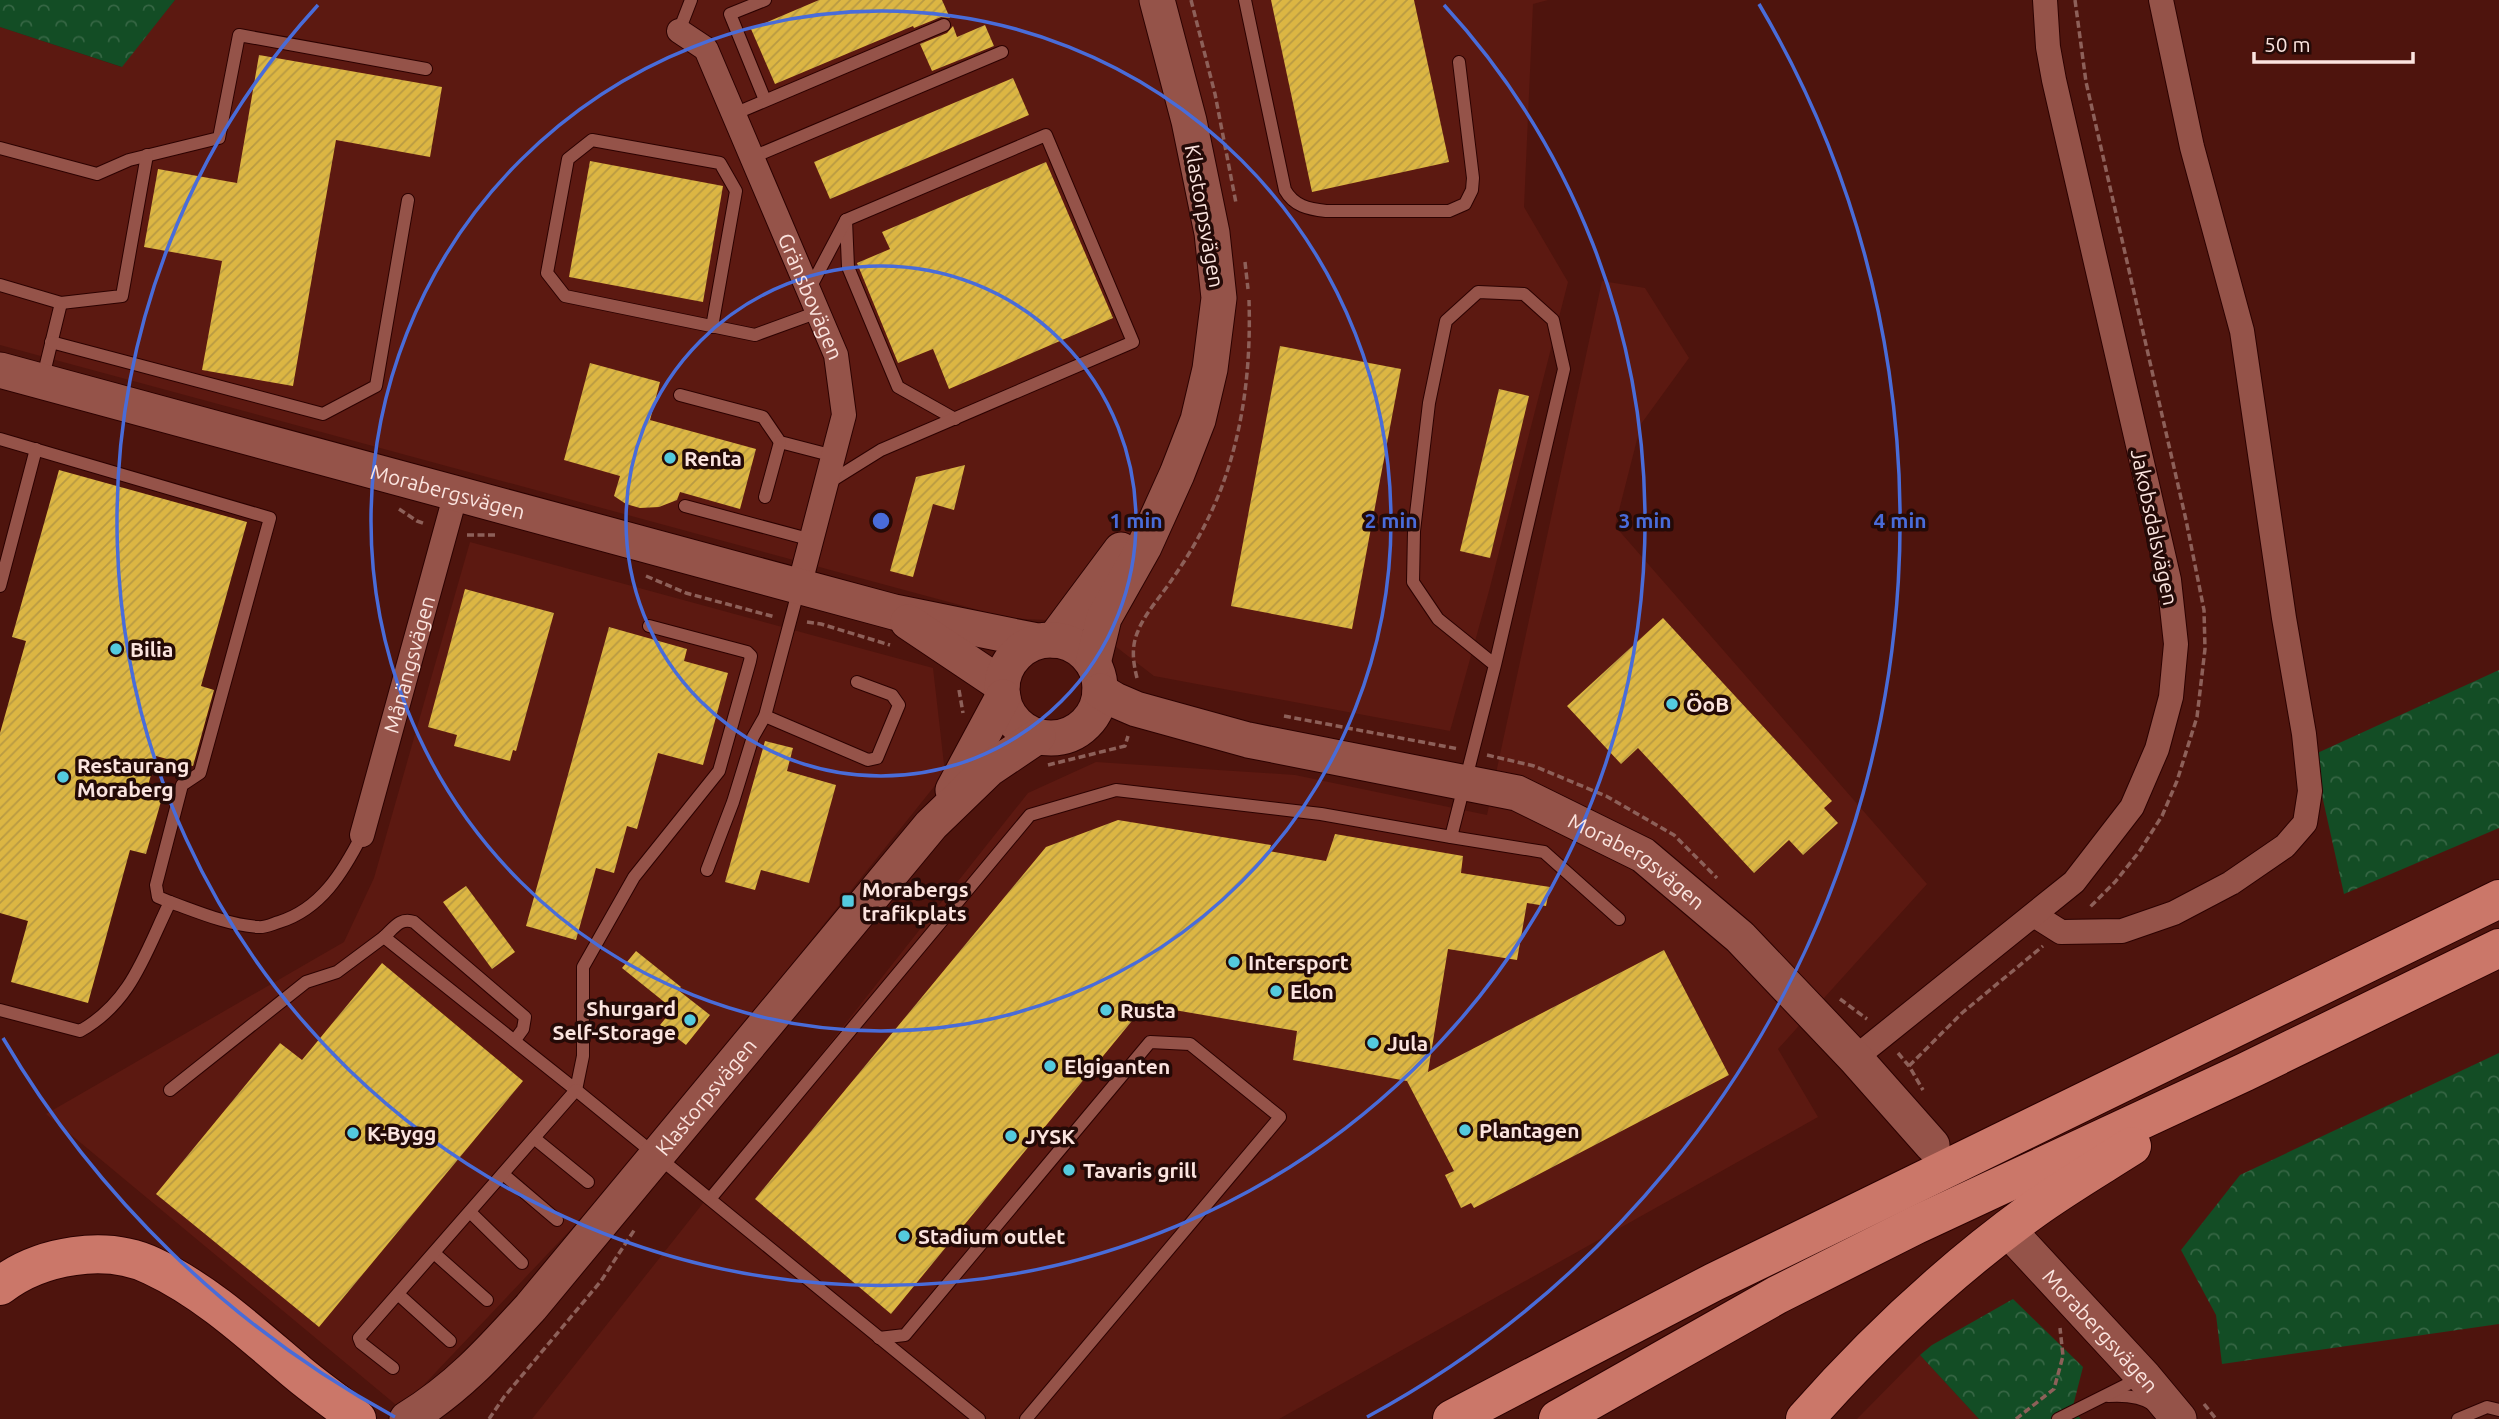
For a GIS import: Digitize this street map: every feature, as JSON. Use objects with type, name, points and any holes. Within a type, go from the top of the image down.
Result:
[{"type":"highway","points":[[1451,1419],[1714,1282],[2499,899]]},
{"type":"highway","points":[[1558,1419],[1777,1295],[1904,1230],[2245,1072],[2499,948]]},
{"type":"highway","points":[[1805,1419],[1875,1345],[1938,1287],[2034,1210],[2245,1072]]},
{"type":"highway","points":[[0,1286],[37,1265],[79,1256],[117,1256],[150,1265],[191,1288],[357,1419]]},
{"type":"highway","points":[[1485,1419],[1714,1282]]},
{"type":"street","name":"Klastorpsvägen","points":[[1097,677],[1104,618],[1144,547],[1198,420],[1210,369],[1219,298],[1212,233],[1189,121],[1157,0]]},
{"type":"street","name":"Jakobsdalsvägen","points":[[1855,1058],[2074,882],[2132,807],[2147,776],[2171,697],[2176,644],[2169,580],[2054,80],[2048,47],[2045,0]]},
{"type":"street","points":[[2034,915],[2061,932],[2122,931],[2174,913],[2231,883],[2285,846],[2305,823],[2310,791],[2304,734],[2284,618],[2242,331],[2192,148],[2161,0]]},
{"type":"street","name":"Gränsbovägen","points":[[679,32],[706,48],[836,355],[844,415],[799,587]]},
{"type":"street","name":"Morabergsvägen","points":[[0,370],[894,612],[1045,640]]},
{"type":"street","name":"Klastorpsvägen","points":[[1045,640],[1177,474]]},
{"type":"street","name":"Månängsvägen","points":[[362,835],[456,493]]},
{"type":"street","name":"Morabergsvägen","points":[[894,612],[1002,691]]},
{"type":"street","points":[[1045,640],[1070,643],[1084,652],[1097,677],[1094,713],[1074,732],[1056,737],[1040,751],[1007,710],[1002,691],[1010,661],[1022,649],[1045,640]]},
{"type":"street","name":"Morabergsvägen","points":[[1097,677],[1115,700],[1136,709],[1248,740],[1517,793],[1643,855],[1740,936],[1855,1058],[1932,1146]]},
{"type":"street","name":"Klastorpsvägen","points":[[931,825],[967,767],[1002,691]]},
{"type":"street","name":"Morabergsvägen","points":[[1074,732],[1131,727],[1248,740]]},
{"type":"street","name":"Klastorpsvägen","points":[[407,1419],[427,1407],[477,1367],[531,1307],[931,825],[989,769],[1040,751]]},
{"type":"street","name":"Morabergsvägen","points":[[2021,1243],[2144,1377],[2177,1419]]},
{"type":"street","name":"Klastorpsvägen","points":[[452,1419],[477,1367]]},
{"type":"lane","points":[[679,32],[691,0]]},
{"type":"lane","points":[[765,0],[730,15],[765,100]]},
{"type":"lane","points":[[1245,0],[1285,190],[1299,205],[1310,209],[1449,211],[1465,204],[1472,190],[1473,178],[1459,62]]},
{"type":"lane","points":[[734,114],[944,25]]},
{"type":"lane","points":[[0,148],[97,174],[129,160],[219,138],[239,35],[426,69]]},
{"type":"lane","points":[[752,158],[1002,52]]},
{"type":"lane","points":[[712,327],[736,191],[720,163],[592,140],[568,159],[547,273],[565,296],[712,327],[755,335],[813,301],[846,219],[1045,135],[1133,342],[881,450],[826,484]]},
{"type":"lane","points":[[0,285],[61,303],[121,296],[147,155]]},
{"type":"lane","points":[[51,342],[323,414],[376,386],[408,200]]},
{"type":"lane","points":[[846,219],[848,267],[898,387],[955,419]]},
{"type":"lane","points":[[1451,837],[1495,665],[1564,369],[1553,320],[1524,294],[1478,292],[1446,321],[1429,402],[1414,531],[1413,582],[1438,619],[1495,665]]},
{"type":"lane","points":[[41,381],[61,303]]},
{"type":"lane","points":[[680,396],[763,417],[780,442],[834,456]]},
{"type":"lane","points":[[0,439],[270,517],[200,773],[183,785],[156,886],[158,897],[228,922],[261,928],[288,919],[321,898],[347,865],[362,835]]},
{"type":"lane","points":[[765,497],[780,442]]},
{"type":"lane","points":[[0,586],[36,449]]},
{"type":"lane","points":[[685,506],[811,540]]},
{"type":"lane","points":[[707,870],[754,737],[765,716],[799,587]]},
{"type":"lane","points":[[393,1368],[361,1343],[359,1338],[576,1090],[583,1056],[583,967],[634,877],[719,771],[751,656],[747,652],[649,626]]},
{"type":"lane","points":[[765,716],[868,760],[877,758],[899,705],[892,695],[857,682]]},
{"type":"lane","points":[[710,1199],[1030,815],[1116,790],[1321,814],[1544,852],[1619,919]]},
{"type":"lane","points":[[0,1010],[80,1031],[92,1024],[111,1010],[126,992],[170,902]]},
{"type":"lane","points":[[170,1090],[306,982],[337,972],[406,919],[414,922],[524,1017],[523,1029],[515,1040]]},
{"type":"lane","points":[[384,937],[515,1040],[979,1419]]},
{"type":"lane","points":[[879,1338],[905,1335],[1150,1042],[1190,1044],[1280,1117],[1026,1419]]},
{"type":"lane","points":[[534,1138],[588,1182]]},
{"type":"lane","points":[[503,1174],[557,1220]]},
{"type":"lane","points":[[470,1212],[522,1263]]},
{"type":"lane","points":[[435,1253],[487,1300]]},
{"type":"lane","points":[[398,1294],[450,1341]]},
{"type":"lane","points":[[2058,1419],[2144,1377]]},
{"type":"lane","points":[[2100,1397],[2122,1395],[2148,1401],[2177,1419]]},
{"type":"lane","points":[[2458,1419],[2487,1407],[2499,1410]]},
{"type":"path","points":[[1909,1066],[1962,1013],[2082,916],[2115,882],[2139,852],[2162,816],[2177,781],[2197,717],[2205,649],[2204,610],[2198,572],[2086,82],[2075,0]]},
{"type":"path","points":[[1040,751],[1125,746],[1131,727]]},
{"type":"path","points":[[489,1419],[504,1397],[601,1281],[635,1228]]},
{"type":"path","points":[[2016,1419],[2054,1389],[2063,1356],[2058,1329],[2081,1308]]},
{"type":"shaded area","points":[[175,0],[1548,0],[1533,4],[1524,207],[1568,282],[1489,591],[1450,731],[1154,676],[1115,646],[1068,621],[1008,618],[0,345],[0,27],[121,67]]},
{"type":"shaded area","points":[[1602,281],[1645,288],[1689,358],[1641,424],[1615,526],[1927,884],[1778,1049],[1818,1117],[1279,1419],[532,1419],[1028,793],[1096,762],[1295,775],[1487,815]]},
{"type":"shaded area","points":[[470,542],[933,668],[945,773],[628,1169],[401,1409],[46,1114],[344,942],[374,878]]},
{"type":"shaded area","points":[[1920,1355],[1979,1419],[1857,1419]]},
{"type":"green space","points":[[0,0],[175,0],[122,67],[0,27]]},
{"type":"green space","points":[[2499,670],[2499,828],[2344,894],[2313,755]]},
{"type":"green space","points":[[2499,1053],[2499,1324],[2222,1364],[2216,1315],[2181,1250],[2240,1175]]},
{"type":"green space","points":[[2013,1299],[2083,1367],[2072,1410],[2081,1419],[1979,1419],[1920,1355],[1932,1345]]},
{"type":"building","points":[[819,0],[942,0],[950,18],[941,17],[914,28],[913,26],[775,84],[751,29]]},
{"type":"building","points":[[1271,0],[1414,0],[1449,162],[1312,192]]},
{"type":"building","points":[[985,25],[994,46],[932,71],[920,44],[947,33],[953,26],[957,37]]},
{"type":"building","points":[[259,55],[442,87],[430,157],[336,140],[293,386],[202,370],[222,261],[144,247],[158,169],[237,183]]},
{"type":"building","points":[[1013,78],[1029,115],[830,199],[814,162]]},
{"type":"building","points":[[590,161],[723,186],[703,302],[569,277]]},
{"type":"building","points":[[1046,162],[1113,318],[949,389],[933,349],[898,363],[857,263],[890,249],[882,232]]},
{"type":"building","points":[[1280,346],[1401,369],[1352,629],[1231,606]]},
{"type":"building","points":[[590,363],[660,382],[650,420],[756,449],[740,509],[680,492],[677,500],[659,507],[640,508],[626,504],[614,496],[620,476],[564,460]]},
{"type":"building","points":[[1499,389],[1529,396],[1490,558],[1460,551]]},
{"type":"building","points":[[965,465],[954,510],[933,504],[913,577],[890,571],[916,477]]},
{"type":"building","points":[[59,470],[247,522],[201,686],[214,690],[193,766],[156,756],[148,786],[164,791],[146,854],[130,850],[88,1003],[11,982],[28,921],[0,913],[0,733],[26,641],[12,637]]},
{"type":"building","points":[[465,589],[554,613],[516,751],[513,750],[510,761],[454,746],[457,735],[428,727]]},
{"type":"building","points":[[1663,618],[1832,801],[1824,808],[1838,823],[1803,855],[1789,840],[1754,873],[1638,748],[1621,764],[1567,706]]},
{"type":"building","points":[[609,627],[687,649],[684,661],[728,673],[703,765],[658,753],[637,829],[627,826],[614,873],[596,868],[576,940],[526,926]]},
{"type":"building","points":[[765,741],[793,748],[787,771],[836,785],[809,883],[761,870],[755,890],[725,882]]},
{"type":"building","points":[[1118,820],[1271,845],[1269,851],[1326,861],[1335,834],[1463,856],[1461,873],[1550,887],[1546,906],[1527,903],[1517,960],[1448,949],[1428,1072],[1664,950],[1729,1075],[1474,1208],[1471,1203],[1461,1208],[1445,1175],[1454,1171],[1407,1081],[1293,1060],[1297,1031],[1145,1005],[891,1314],[755,1199],[1046,847]]},
{"type":"building","points":[[466,886],[515,952],[492,969],[443,902]]},
{"type":"building","points":[[636,951],[681,987],[678,990],[710,1015],[686,1045],[660,1025],[673,1009],[622,968]]},
{"type":"building","points":[[382,963],[523,1081],[319,1327],[156,1194],[280,1043],[302,1060]]},
{"type":"place","name":"Renta","points":[[670,458]]},
{"type":"place","name":"Bilia","points":[[116,649]]},
{"type":"place","name":"ÖoB","points":[[1672,704]]},
{"type":"place","name":"Restaurang Moraberg","points":[[63,777]]},
{"type":"place","name":"Morabergs trafikplats","points":[[848,901]]},
{"type":"place","name":"Intersport","points":[[1234,962]]},
{"type":"place","name":"Elon","points":[[1276,991]]},
{"type":"place","name":"Rusta","points":[[1106,1010]]},
{"type":"place","name":"Shurgard Self-Storage","points":[[690,1020]]},
{"type":"place","name":"Jula","points":[[1373,1043]]},
{"type":"place","name":"Elgiganten","points":[[1050,1066]]},
{"type":"place","name":"Plantagen","points":[[1465,1130]]},
{"type":"place","name":"K-Bygg","points":[[353,1133]]},
{"type":"place","name":"JYSK","points":[[1011,1136]]},
{"type":"place","name":"Tavaris grill","points":[[1069,1170]]},
{"type":"place","name":"Stadium outlet","points":[[904,1236]]}]
